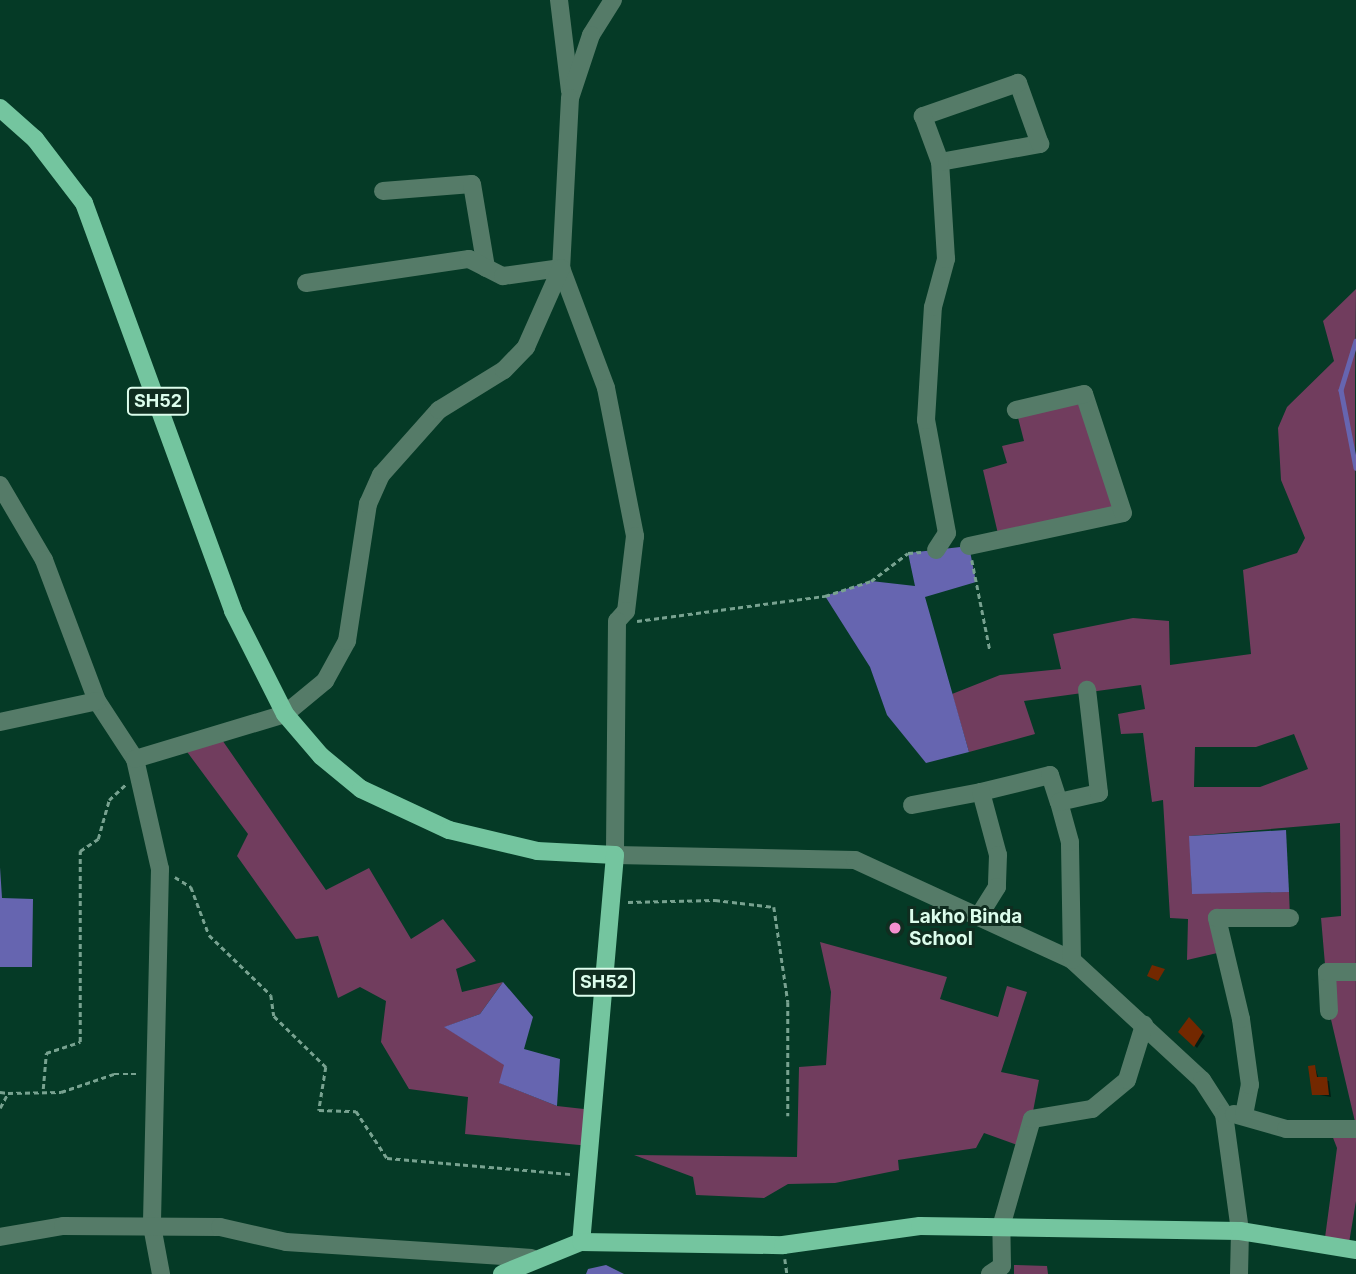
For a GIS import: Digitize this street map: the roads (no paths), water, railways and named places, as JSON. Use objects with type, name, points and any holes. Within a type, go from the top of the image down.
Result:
[{"type":"main road","name":"SH52","points":[[0,108],[35,139],[84,203],[233,611],[285,714],[321,756],[361,789],[449,830],[537,851],[615,855],[581,1242]]},
{"type":"main road","points":[[502,1274],[531,1258],[581,1242],[704,1249],[920,1226],[1240,1231],[1356,1250]]},
{"type":"street","points":[[559,0],[570,98]]},
{"type":"street","name":"SH52","points":[[613,0],[590,34],[570,98],[561,268],[606,388],[635,536],[626,611],[617,621],[615,855]]},
{"type":"street","points":[[936,550],[947,533],[926,420],[933,307],[946,260],[940,162],[923,116],[1018,83],[1040,144],[940,162]]},
{"type":"street","points":[[383,191],[472,184],[486,268]]},
{"type":"street","points":[[306,284],[469,259],[503,276],[561,268]]},
{"type":"street","points":[[136,765],[285,714],[325,681],[347,641],[368,504],[381,475],[439,410],[504,370],[526,347],[561,268]]},
{"type":"street","points":[[969,546],[1123,513],[1084,394],[1016,410]]},
{"type":"street","points":[[0,485],[44,560],[97,701],[136,765],[160,869],[152,1226],[161,1274]]},
{"type":"street","points":[[1059,802],[1099,793],[1087,690]]},
{"type":"street","points":[[0,722],[97,701]]},
{"type":"street","points":[[912,805],[1050,775],[1070,842],[1073,960]]},
{"type":"street","points":[[980,914],[997,887],[998,855],[981,792]]},
{"type":"street","points":[[615,855],[855,860],[980,914],[1073,960],[1202,1080],[1224,1114],[1240,1231],[1239,1274]]},
{"type":"street","points":[[1244,1115],[1250,1086],[1241,1019],[1217,918],[1290,918]]},
{"type":"street","points":[[1329,1011],[1327,972],[1356,972]]},
{"type":"street","points":[[990,1274],[1002,1266],[1001,1227],[1032,1119],[1092,1109],[1127,1080],[1144,1025]]},
{"type":"street","points":[[1224,1114],[1244,1115],[1286,1129],[1356,1129]]},
{"type":"street","points":[[0,1237],[63,1226],[220,1227],[286,1242],[531,1258]]},
{"type":"waterway","points":[[1356,341],[1341,390],[1356,468]]},
{"type":"place","name":"Lakho Binda School","points":[[895,928]]}]
